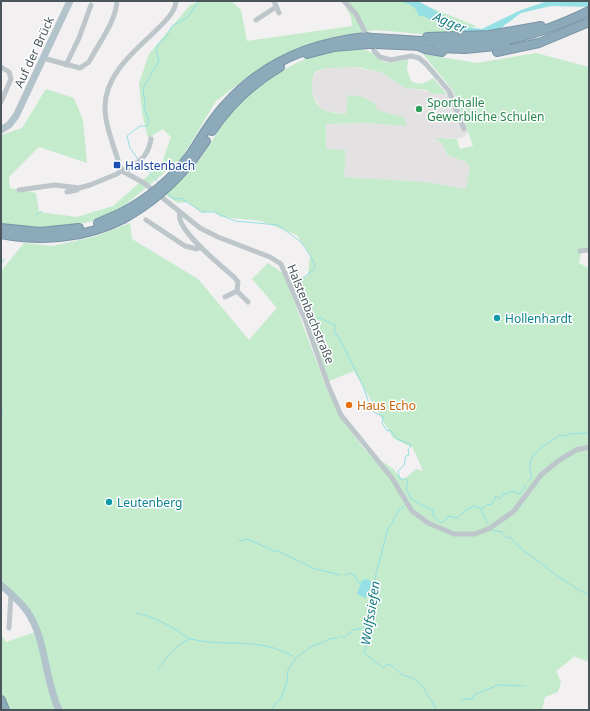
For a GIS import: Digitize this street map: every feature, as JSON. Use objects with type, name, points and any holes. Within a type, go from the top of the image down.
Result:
[{"type":"highway","points":[[393,39],[402,36],[444,37],[489,35],[536,27],[589,7]]},
{"type":"highway","points":[[1,234],[32,238],[56,238],[84,233],[122,216],[159,196],[180,176],[192,157],[229,108],[259,80],[284,64],[310,54],[334,47],[393,39],[465,46],[507,40],[548,29],[589,11]]},
{"type":"highway","points":[[370,41],[418,46],[490,47],[531,39],[589,17]]},
{"type":"highway","points":[[418,46],[425,49],[460,54],[488,53],[539,44],[589,22]]},
{"type":"highway","points":[[1,228],[29,232],[67,230],[122,216]]},
{"type":"highway","points":[[1,700],[5,710]]},
{"type":"main road","name":"Auf der Brück","points":[[1,130],[9,125],[16,116],[70,1]]},
{"type":"main road","points":[[1,585],[28,612],[59,710]]},
{"type":"street","points":[[43,58],[80,68],[89,62],[114,13],[117,1]]},
{"type":"street","points":[[123,171],[106,114],[107,91],[123,63],[171,15],[176,1]]},
{"type":"street","points":[[274,1],[279,13]]},
{"type":"street","points":[[344,1],[356,14],[375,52],[380,57],[391,60],[411,56],[419,58],[426,64],[449,91],[464,129]]},
{"type":"street","points":[[66,65],[79,38],[91,5]]},
{"type":"street","points":[[256,20],[276,7]]},
{"type":"street","points":[[1,67],[9,72],[11,79],[1,102]]},
{"type":"street","points":[[67,192],[77,190],[117,174],[144,158],[149,149],[151,139]]},
{"type":"street","name":"Halstenbachstraße","points":[[123,171],[144,183],[180,213],[209,233],[281,264],[303,315],[328,385],[342,416],[392,478],[412,511],[428,523],[454,534],[475,534],[490,528],[514,511],[541,475],[552,465],[571,453],[589,447]]},
{"type":"street","points":[[19,190],[55,186],[79,188]]},
{"type":"street","points":[[180,213],[179,216],[181,223],[200,246],[238,282],[237,291]]},
{"type":"street","points":[[146,220],[185,246],[198,249],[200,246]]},
{"type":"street","points":[[580,251],[589,250]]},
{"type":"street","points":[[226,297],[237,291]]},
{"type":"street","points":[[237,291],[248,302]]},
{"type":"street","points":[[9,628],[11,594]]},
{"type":"shaded area","points":[[346,66],[381,72],[405,88],[447,94],[454,92],[468,132],[464,137],[457,139],[444,138],[438,141],[443,145],[447,155],[466,162],[470,167],[466,189],[426,182],[344,177],[346,151],[326,149],[326,124],[367,123],[406,126],[348,96],[346,114],[326,111],[320,107],[313,96],[311,86],[315,73],[326,68]]},
{"type":"green space","points":[[203,1],[231,1],[241,10],[247,41],[352,26],[351,17],[343,1],[414,1],[476,26],[460,32],[422,34],[376,30],[332,37],[281,56],[257,70],[216,101],[181,159],[125,205],[98,220],[55,229],[28,230],[1,223],[1,135],[22,128],[46,89],[74,98],[83,120],[87,163],[39,147],[9,177],[10,188],[36,193],[39,212],[77,217],[113,206],[162,163],[171,137],[163,129],[148,138],[142,113],[139,83],[149,54],[190,5]]},
{"type":"green space","points":[[361,49],[374,54],[384,62],[397,62],[408,59],[407,69],[411,81],[423,83],[433,78],[447,94],[432,94],[427,90],[405,88],[381,72],[357,67],[326,68],[315,72],[312,89],[315,100],[318,105],[329,112],[346,114],[348,95],[362,97],[376,104],[377,110],[405,118],[406,126],[367,123],[326,124],[326,149],[346,150],[344,177],[426,182],[466,189],[470,167],[466,162],[447,155],[443,145],[436,138],[457,139],[460,149],[473,146],[454,92],[423,54],[477,63],[536,53],[589,67],[589,247],[582,248],[579,263],[589,268],[589,662],[563,652],[574,657],[556,671],[561,682],[558,692],[545,697],[542,710],[6,710],[1,693],[1,634],[6,642],[35,632],[30,612],[3,585],[1,593],[1,271],[24,243],[53,246],[97,236],[130,223],[132,239],[198,279],[249,340],[277,308],[252,279],[268,263],[284,274],[325,385],[339,415],[365,450],[392,468],[403,480],[416,469],[423,471],[413,448],[393,438],[354,371],[329,381],[293,280],[308,276],[310,255],[297,235],[261,221],[221,217],[213,211],[202,213],[188,202],[178,203],[166,195],[196,164],[243,98],[265,81],[283,70],[314,56]]},
{"type":"water","name":"Agger","points":[[398,1],[418,1],[464,27],[482,29],[521,10],[545,2],[589,1],[589,7],[552,6],[542,8],[521,13],[494,33],[456,34],[452,26],[444,24],[438,20],[431,21],[428,18],[418,15],[413,7]]},
{"type":"water","points":[[367,579],[372,582],[366,598],[357,594],[362,580]]},
{"type":"waterway","name":"Halstenbach","points":[[138,159],[130,148],[127,136],[140,126],[147,126],[149,121],[144,107],[145,100],[143,94],[144,86],[159,61],[156,50],[158,44],[166,37],[172,26],[188,17],[197,3],[201,1]]},
{"type":"waterway","name":"Halstenbach","points":[[141,163],[159,183]]},
{"type":"waterway","name":"Halstenbach","points":[[167,193],[174,199],[181,198],[202,212],[214,212],[235,221],[278,225],[301,242],[312,258],[315,268],[295,285],[310,318],[321,318],[336,326],[334,333],[337,335],[345,349],[363,386],[371,409],[375,413],[384,417],[382,423],[387,431],[390,430],[397,439],[410,444],[411,446],[408,449],[409,455],[406,456],[404,465],[398,471],[400,479],[406,479],[408,482],[406,489],[412,500]]},
{"type":"waterway","points":[[36,215],[42,211]]},
{"type":"waterway","points":[[1,265],[4,259]]},
{"type":"waterway","points":[[1,409],[3,414]]},
{"type":"waterway","points":[[528,481],[532,477],[530,462],[542,447],[560,435],[566,436],[570,434],[589,433]]},
{"type":"waterway","points":[[413,500],[433,510],[434,517],[440,522],[444,522],[448,516],[457,518],[466,510],[474,506],[482,509],[487,505],[492,504],[496,496],[500,499],[503,493],[507,494],[512,491],[520,494],[526,485]]},
{"type":"waterway","name":"Wolfssiefen","points":[[404,506],[400,509],[388,528],[376,574],[369,620],[366,623],[369,634],[364,653],[383,668],[388,664],[394,667],[402,675],[413,678],[423,687],[437,710]]},
{"type":"waterway","points":[[481,510],[488,524]]},
{"type":"waterway","points":[[491,530],[502,532]]},
{"type":"waterway","points":[[503,534],[507,538],[510,537],[521,548],[560,578],[589,595]]},
{"type":"waterway","points":[[239,540],[242,541],[247,539],[274,551],[278,551],[315,569],[341,575]]},
{"type":"waterway","points":[[345,575],[350,573],[355,576],[358,582],[361,583]]},
{"type":"waterway","points":[[136,613],[160,621],[191,639],[218,643],[242,643],[267,646],[293,656]]},
{"type":"waterway","points":[[340,636],[344,638],[353,630],[363,628],[366,623]]},
{"type":"waterway","points":[[271,710],[282,696],[287,682],[288,670],[296,657],[316,644],[320,644],[329,639],[337,638]]},
{"type":"waterway","points":[[158,668],[180,644],[190,639]]},
{"type":"waterway","points":[[462,701],[465,699],[472,699],[475,694],[498,685],[526,686]]},
{"type":"place","name":"Sporthalle Gewerbliche Schulen","points":[[419,109]]},
{"type":"place","name":"Halstenbach","points":[[117,165]]},
{"type":"place","name":"Hollenhardt","points":[[497,318]]},
{"type":"place","name":"Haus Echo","points":[[349,405]]},
{"type":"place","name":"Leutenberg","points":[[109,502]]}]
